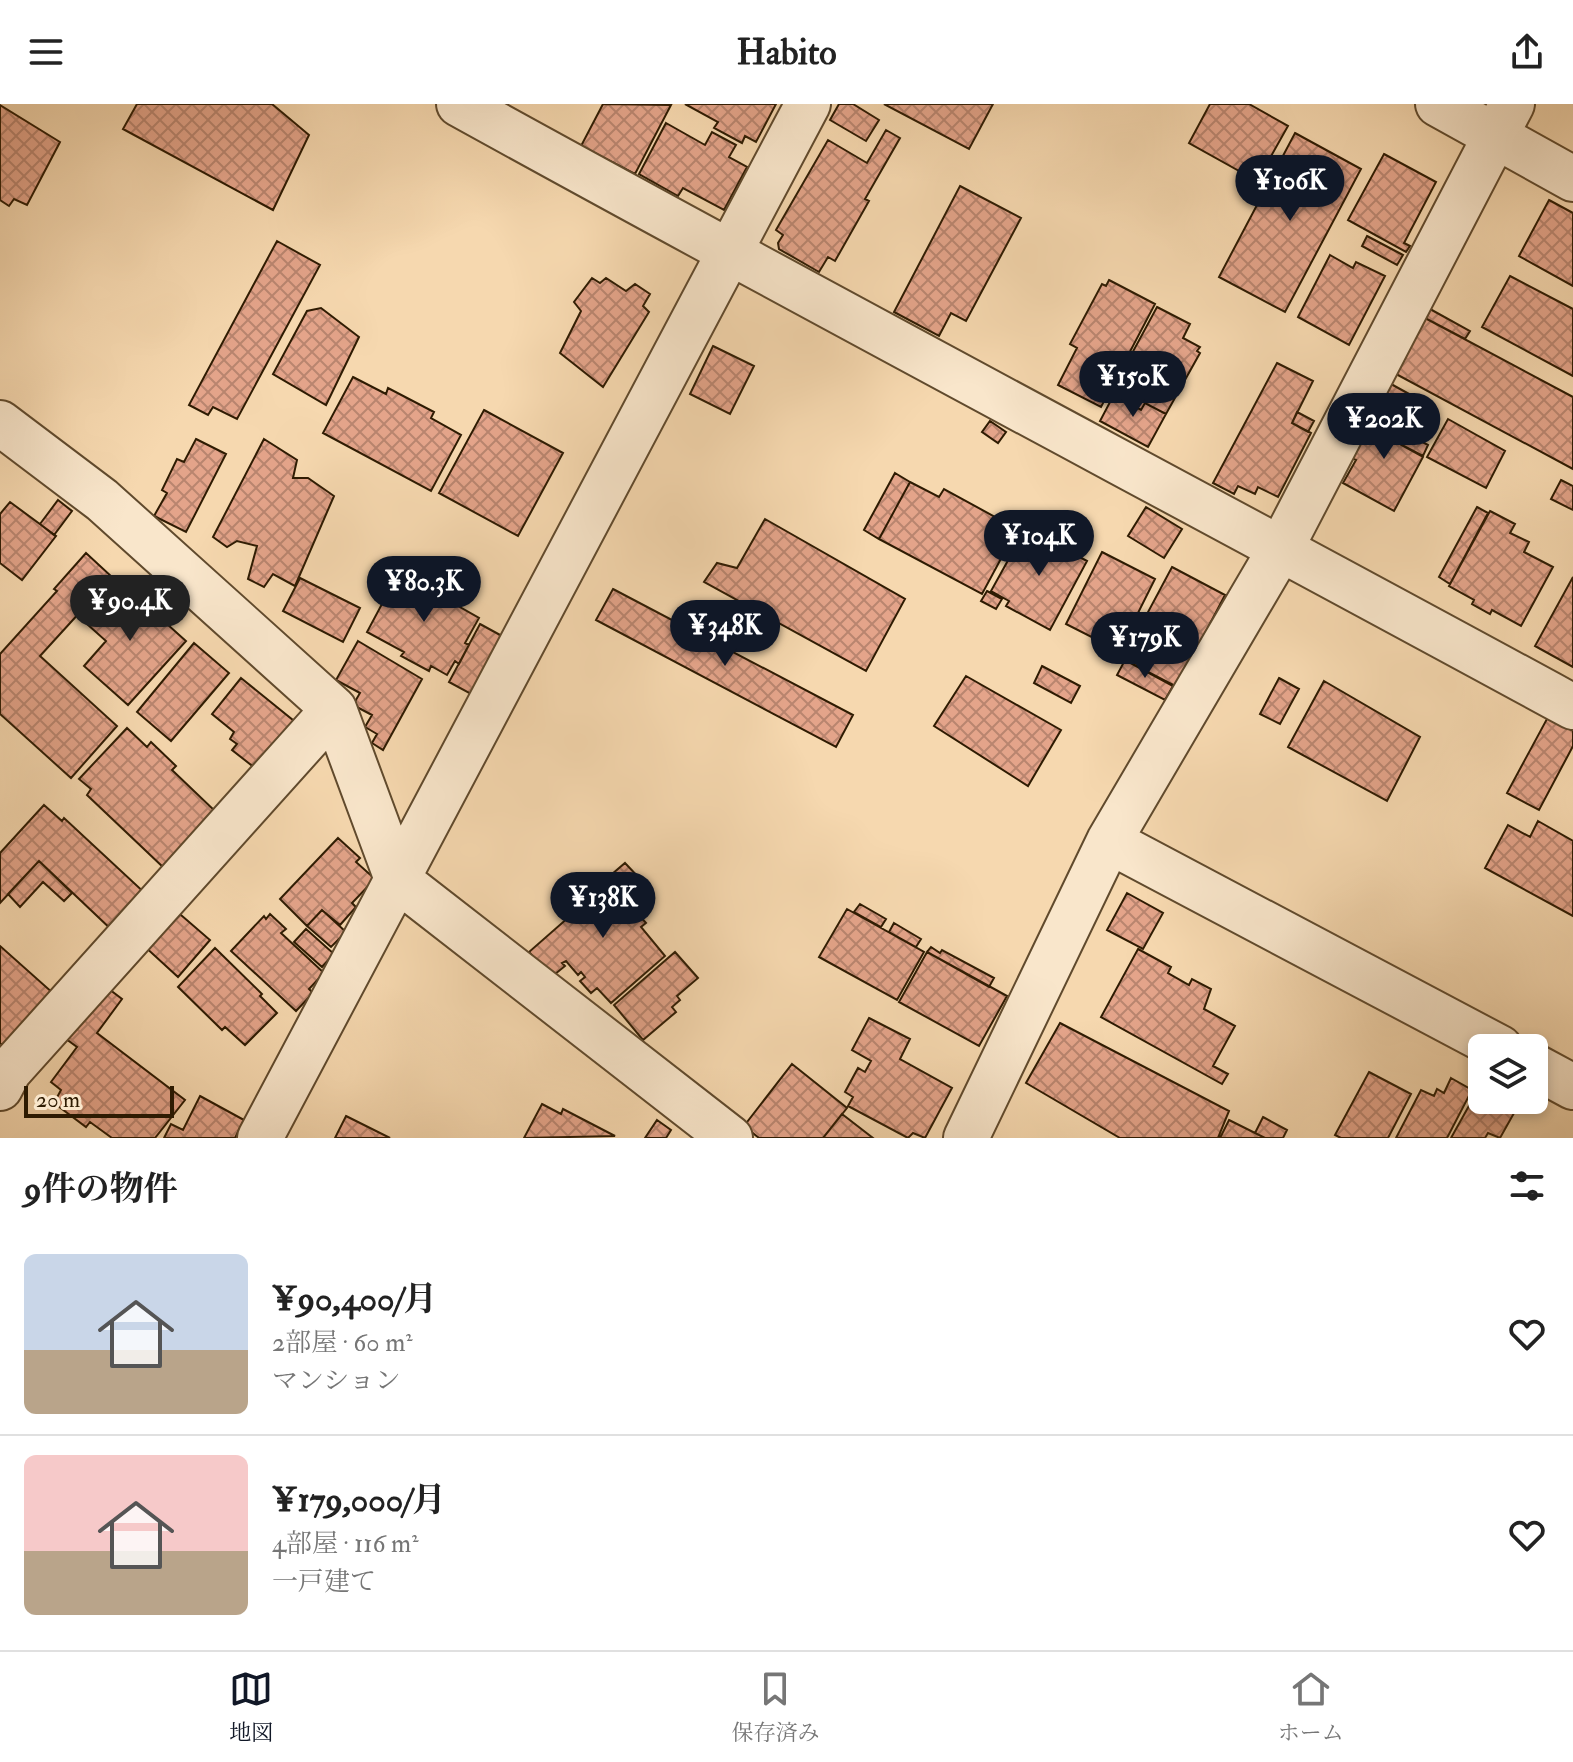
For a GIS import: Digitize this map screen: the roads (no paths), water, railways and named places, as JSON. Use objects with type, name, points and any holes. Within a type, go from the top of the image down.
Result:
[{"type":"street","points":[[459,104],[731,254],[1573,707]]},
{"type":"street","points":[[260,1138],[808,104]]},
{"type":"street","points":[[1438,104],[1503,120],[1573,179]]},
{"type":"street","points":[[972,1136],[1109,841],[1281,548],[1503,120]]},
{"type":"street","points":[[0,423],[102,500],[334,709],[397,879],[730,1138]]},
{"type":"street","points":[[0,1088],[9,1071],[334,709]]},
{"type":"street","points":[[1109,841],[1474,1034]]},
{"type":"street","points":[[1548,1074],[1573,1087]]}]
